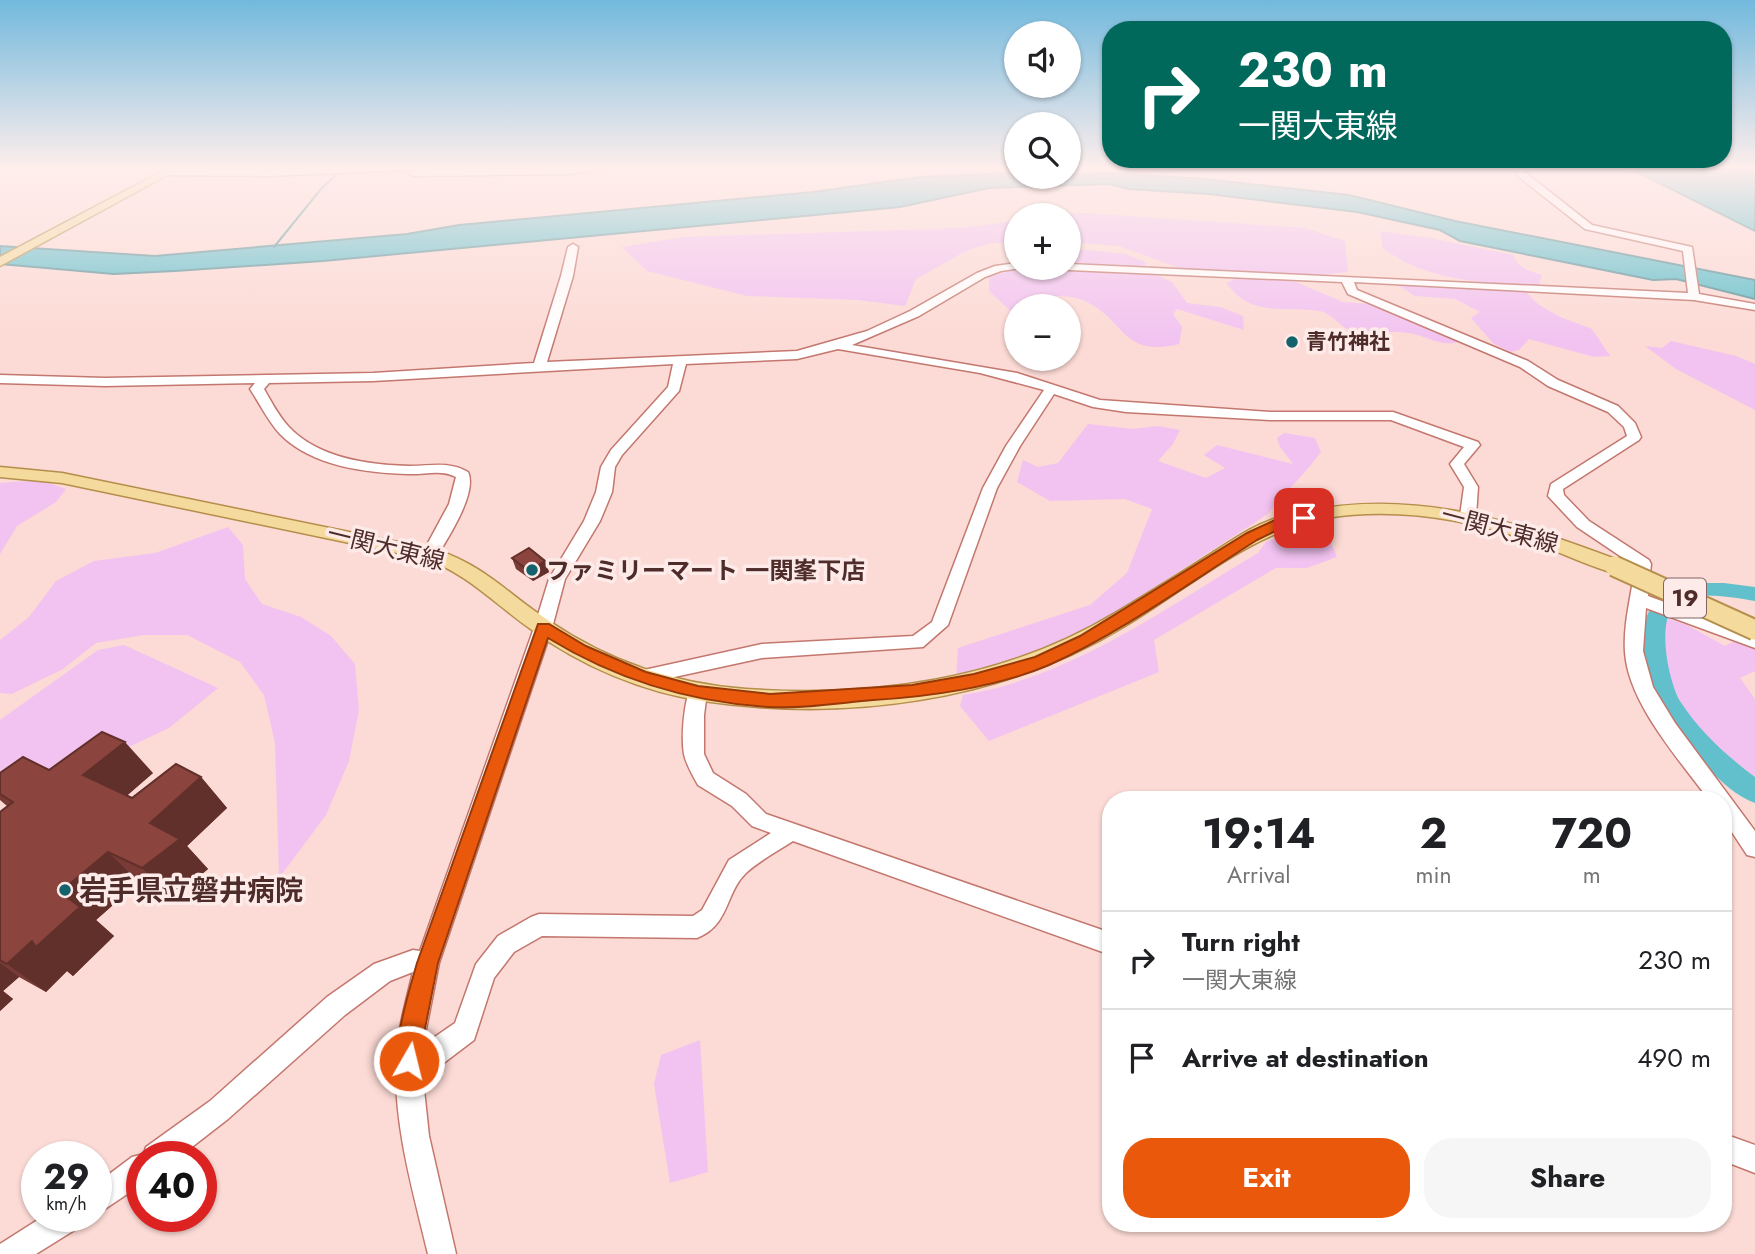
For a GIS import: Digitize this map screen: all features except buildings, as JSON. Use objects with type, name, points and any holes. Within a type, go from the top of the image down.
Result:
[{"type":"main road","points":[[0,255],[59,225]]},
{"type":"main road","points":[[0,262],[67,225]]},
{"type":"main road","name":"一関大東線","points":[[0,472],[62,478],[430,554],[464,568],[543,628],[580,650],[642,677],[698,692],[770,700],[912,691],[974,681],[1040,662],[1085,640],[1252,537],[1282,522],[1363,509],[1431,511],[1468,516],[1536,535],[1614,566],[1755,630]]},
{"type":"street","points":[[1586,225],[1689,250],[1694,295]]},
{"type":"street","points":[[538,367],[564,286],[573,247]]},
{"type":"street","points":[[0,379],[105,382],[373,377],[797,355],[876,334],[981,275],[1004,267]]},
{"type":"street","points":[[1081,268],[1694,295],[1755,307]]},
{"type":"street","points":[[1347,279],[1352,292],[1524,363],[1553,383],[1613,409],[1630,426],[1634,437],[1556,487],[1556,496],[1583,524],[1643,564],[1643,600],[1634,652],[1637,676],[1714,791]]},
{"type":"street","points":[[838,346],[1017,377],[1098,404],[1171,413],[1394,416],[1474,445],[1457,464],[1471,487],[1468,516]]},
{"type":"street","points":[[442,1254],[419,1152],[411,1102],[409,1061],[415,1015],[427,963],[543,628],[557,579],[596,512],[604,492],[608,467],[616,453],[674,388],[680,362]]},
{"type":"street","points":[[264,380],[257,389],[269,408],[288,434],[308,449],[359,466],[413,470],[438,466],[455,469],[463,475],[464,482],[458,497],[430,554]]},
{"type":"street","points":[[642,677],[762,651],[917,642],[939,625],[990,488],[1013,446],[1051,390]]},
{"type":"street","points":[[1643,600],[1693,621],[1755,642]]},
{"type":"street","points":[[698,692],[694,715],[694,754],[705,779],[739,800],[759,820],[1102,941]]},
{"type":"street","points":[[1732,816],[1755,848]]},
{"type":"street","points":[[409,1061],[432,1056],[465,1031],[484,972],[506,944],[539,925],[697,927],[710,917],[737,867],[791,831]]},
{"type":"street","points":[[177,1141],[219,1110],[336,1006],[382,972],[413,961],[427,963]]},
{"type":"street","points":[[1732,1152],[1755,1159]]},
{"type":"street","points":[[10,1254],[45,1232]]},
{"type":"shaded area","points":[[1004,225],[1004,243],[990,243],[966,251],[916,279],[905,306],[858,300],[747,296],[647,271],[622,247],[683,237]]},
{"type":"shaded area","points":[[1081,225],[1253,225],[1305,228],[1345,241],[1348,272],[1320,275],[1182,269],[1119,246],[1081,243]]},
{"type":"shaded area","points":[[1380,231],[1513,255],[1521,266],[1542,275],[1538,287],[1437,274],[1418,268],[1383,248]]},
{"type":"shaded area","points":[[1081,249],[1126,254],[1145,262],[1146,270],[1081,265]]},
{"type":"shaded area","points":[[1081,270],[1157,275],[1172,282],[1187,303],[1220,307],[1243,316],[1244,330],[1177,309],[1173,314],[1182,327],[1179,344],[1146,346],[1135,342],[1100,310],[1081,300],[1081,294],[1004,294],[1004,305],[989,291],[989,277],[1004,273],[1004,280],[1081,280]]},
{"type":"shaded area","points":[[1236,278],[1291,280],[1343,302],[1370,304],[1460,341],[1443,343],[1406,333],[1358,332],[1346,328],[1324,312],[1254,305],[1245,301],[1226,283]]},
{"type":"shaded area","points":[[1394,283],[1524,290],[1538,304],[1560,317],[1592,329],[1610,356],[1594,357],[1529,339],[1519,350],[1510,352],[1494,344],[1471,318],[1480,312],[1455,299],[1415,296]]},
{"type":"shaded area","points":[[1671,341],[1736,356],[1755,364],[1755,410],[1676,369],[1645,346],[1662,348]]},
{"type":"shaded area","points":[[1088,424],[1133,429],[1158,426],[1180,430],[1173,444],[1158,461],[1206,478],[1225,468],[1204,455],[1217,445],[1293,464],[1280,447],[1277,438],[1284,433],[1315,438],[1321,452],[1268,514],[1051,654],[956,680],[958,648],[1090,605],[1127,573],[1152,509],[1125,499],[1050,501],[1017,482],[1023,460],[1038,467],[1058,463]]},
{"type":"shaded area","points":[[40,480],[66,489],[56,502],[17,526],[0,554],[0,483]]},
{"type":"shaded area","points":[[228,527],[243,545],[245,579],[262,604],[301,617],[331,636],[355,664],[359,710],[349,761],[326,815],[279,878],[275,743],[264,695],[240,662],[187,635],[144,635],[96,643],[63,669],[12,694],[0,693],[0,640],[29,617],[56,581],[94,561],[155,553]]},
{"type":"shaded area","points":[[1302,529],[1327,534],[1337,557],[1307,568],[1276,568],[1154,640],[1159,672],[989,741],[960,706],[963,695],[1003,686],[1041,673],[1116,638],[1258,553],[1266,542]]},
{"type":"shaded area","points":[[1665,620],[1687,625],[1725,646],[1739,639],[1755,641],[1755,671],[1740,678],[1755,699],[1755,777],[1716,745],[1686,711],[1668,671]]},
{"type":"shaded area","points":[[124,645],[218,688],[169,728],[112,755],[58,772],[0,775],[0,720],[98,650]]},
{"type":"shaded area","points":[[700,1040],[708,1172],[670,1183],[654,1084],[661,1055]]},
{"type":"water","points":[[464,225],[713,225],[323,261],[175,271],[114,274],[0,264],[0,246],[155,256],[407,234]]},
{"type":"water","points":[[1415,225],[1473,225],[1755,280],[1755,299],[1676,279],[1653,280],[1460,241],[1440,230]]},
{"type":"water","points":[[1742,225],[1755,225],[1755,231]]},
{"type":"waterway","points":[[274,247],[292,225]]},
{"type":"waterway","points":[[1755,594],[1699,589],[1670,596],[1657,618],[1654,648],[1664,692],[1677,716],[1708,752],[1755,792]]},
{"type":"place","name":"青竹神社","points":[[1292,342]]},
{"type":"place","name":"ファミリーマート 一関峯下店","points":[[532,570]]},
{"type":"place","name":"岩手県立磐井病院","points":[[65,890]]},
{"type":"route","points":[[409,1061],[415,1015],[427,963],[543,628],[580,650],[642,677],[698,692],[770,700],[912,691],[974,681],[1040,662],[1085,640],[1252,537],[1282,522],[1304,518]]}]
